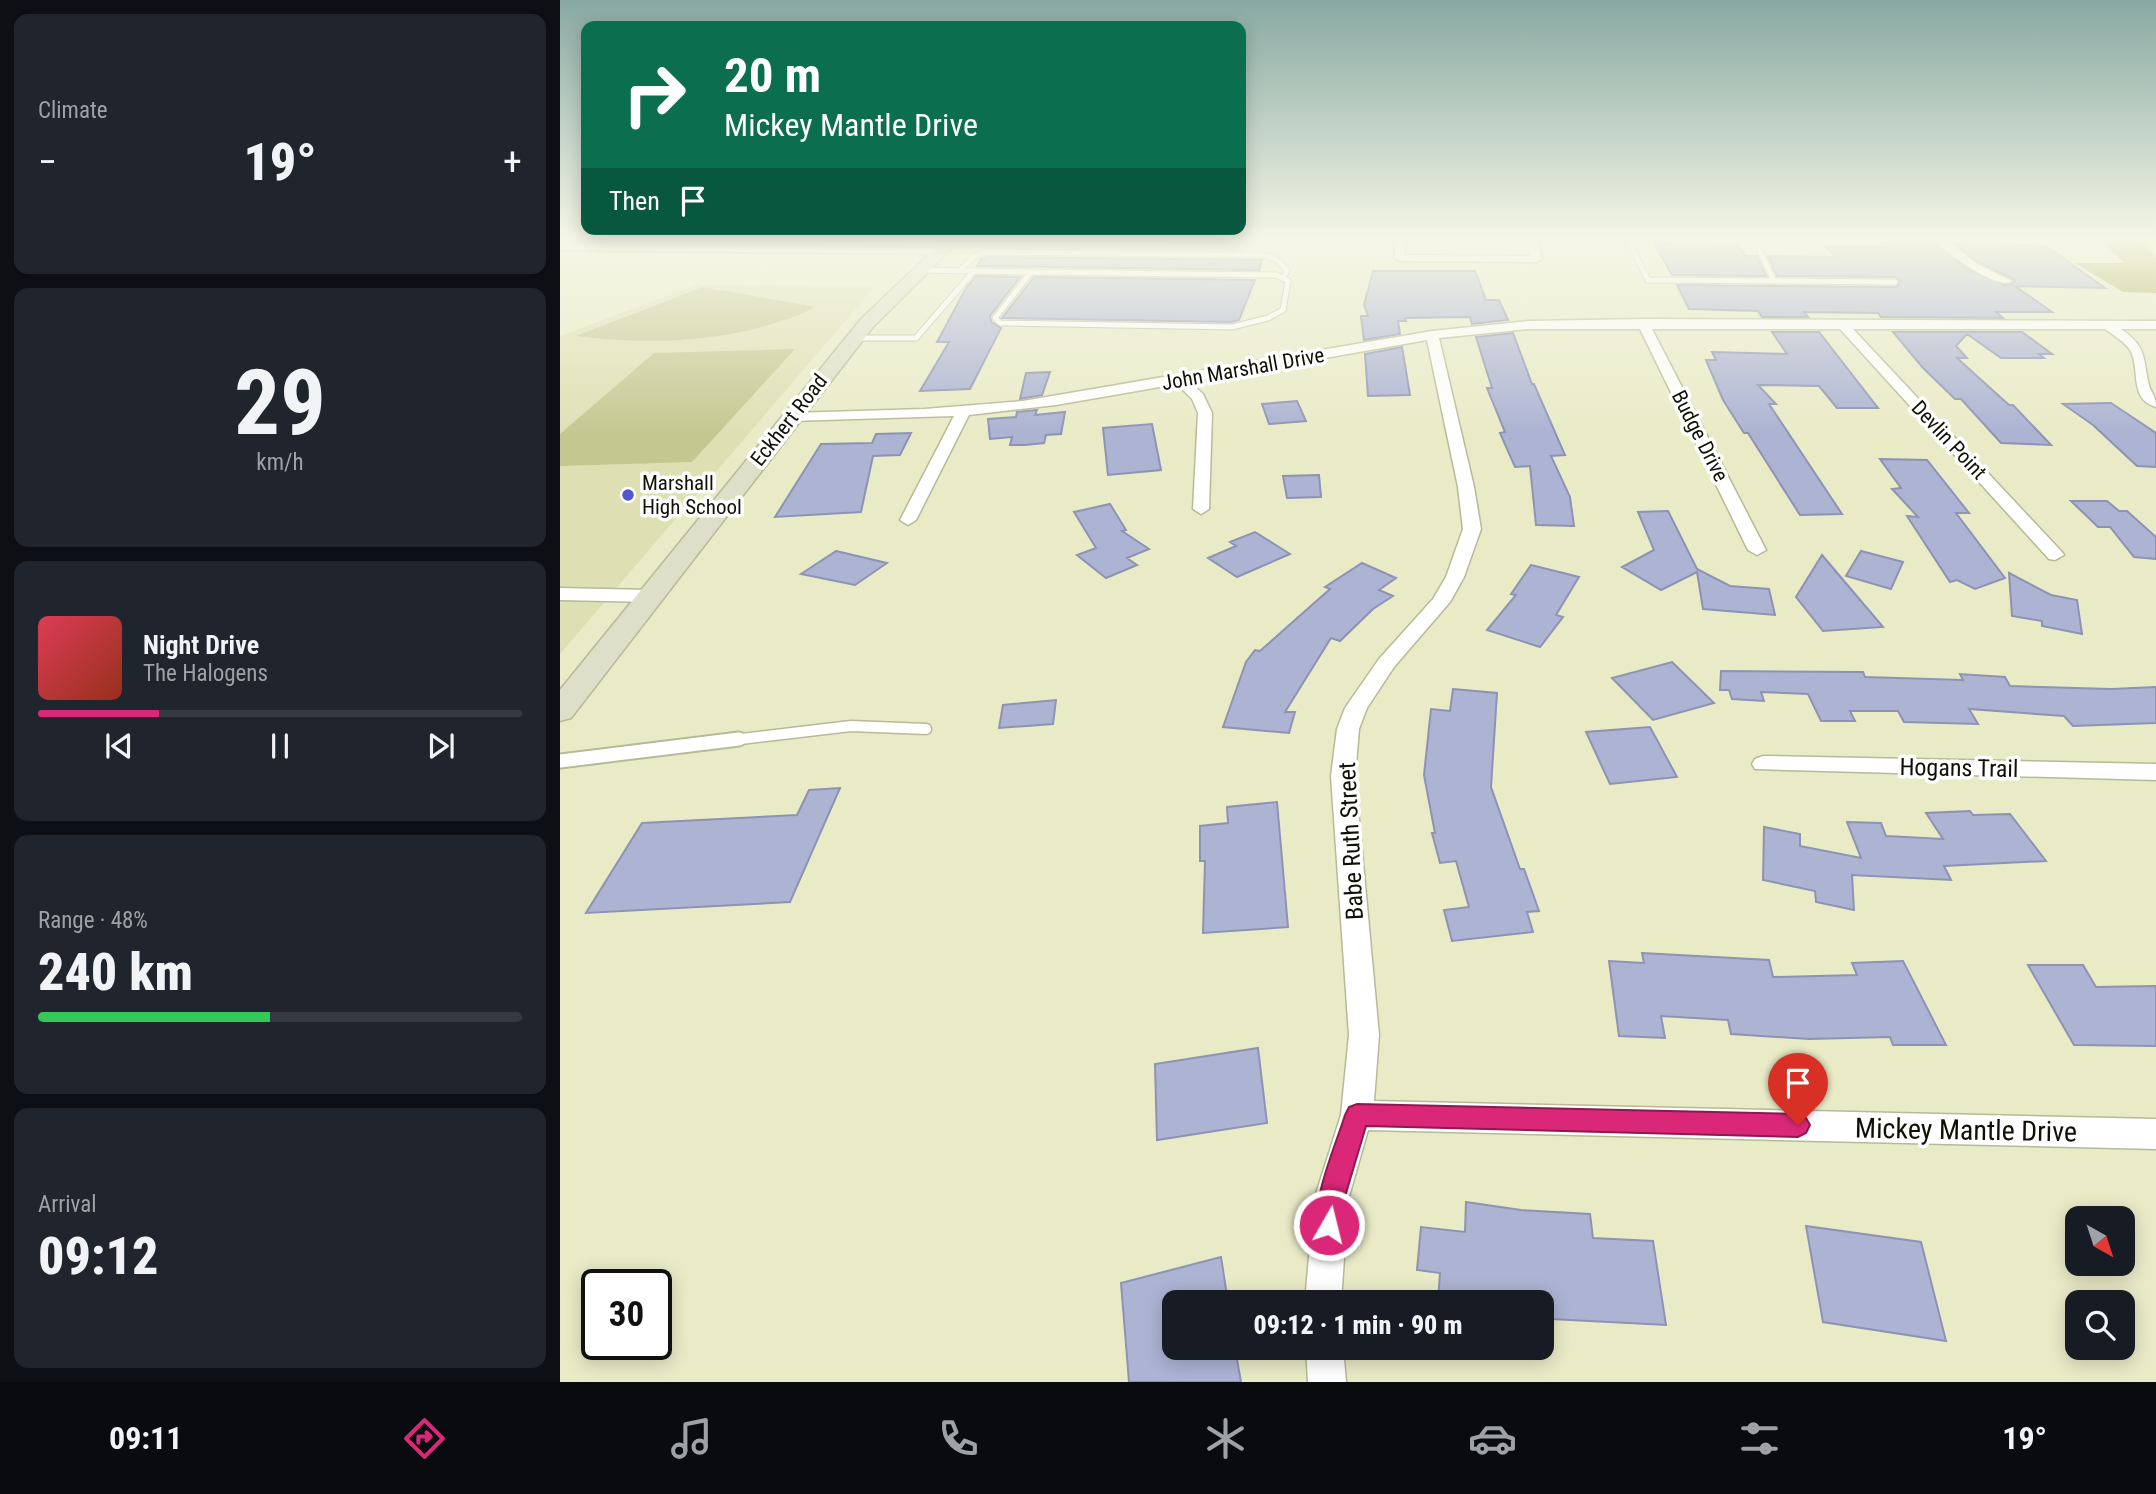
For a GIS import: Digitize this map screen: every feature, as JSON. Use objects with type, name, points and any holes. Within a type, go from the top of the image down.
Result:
[{"type":"main road","name":"Eckhert Road","points":[[560,710],[792,416],[884,304]]},
{"type":"street","name":"Budge Drive","points":[[1643,323],[1757,550]]},
{"type":"street","name":"John Marshall Drive","points":[[792,416],[963,411],[1046,402],[1432,335],[1528,324],[2156,325]]},
{"type":"street","points":[[2106,324],[2135,349],[2138,355],[2139,378],[2156,403]]},
{"type":"street","name":"Devlin Point","points":[[1843,325],[2054,555]]},
{"type":"street","name":"Babe Ruth Street","points":[[1324,1290],[1331,1200],[1357,1115],[1364,1035],[1342,776],[1348,729],[1356,708],[1386,663],[1441,602],[1455,577],[1472,529],[1466,487],[1432,335]]},
{"type":"street","points":[[1180,380],[1198,397],[1205,413],[1201,509]]},
{"type":"street","points":[[908,520],[963,411]]},
{"type":"street","points":[[560,594],[651,596]]},
{"type":"street","name":"Hogans Trail","points":[[1763,764],[2156,772]]},
{"type":"street","name":"Mickey Mantle Drive","points":[[1357,1115],[2156,1134]]},
{"type":"street","points":[[1326,1360],[1327,1382]]},
{"type":"lane","points":[[855,338],[916,338],[945,304]]},
{"type":"lane","points":[[1006,304],[995,318],[1000,323],[1232,327],[1268,318],[1283,310],[1284,304]]},
{"type":"lane","points":[[560,761],[851,726],[926,729]]},
{"type":"shaded area","name":"Marshall High School","points":[[644,304],[859,304],[560,654],[560,336]]},
{"type":"shaded area","points":[[658,304],[802,304],[816,307],[759,328],[698,338],[636,341],[576,336]]},
{"type":"shaded area","points":[[795,349],[692,462],[560,466],[560,434],[654,353]]},
{"type":"building","points":[[957,304],[999,304],[990,316],[991,322],[1001,328],[970,389],[920,391],[949,342],[937,342]]},
{"type":"building","points":[[1013,304],[1245,304],[1239,320],[1231,322],[1002,318]]},
{"type":"building","points":[[1501,304],[1508,320],[1472,324],[1470,317],[1405,318],[1406,321],[1398,321],[1400,334],[1364,340],[1361,316],[1368,316],[1364,305]]},
{"type":"building","points":[[1687,304],[2041,304],[2052,312],[1996,312],[2003,318],[1881,317],[1878,313],[1804,312],[1808,317],[1762,317],[1758,311],[1689,309]]},
{"type":"building","points":[[1772,332],[1819,332],[1878,408],[1837,408],[1819,386],[1758,385],[1776,404],[1769,404],[1842,514],[1800,515],[1748,433],[1744,433],[1723,400],[1706,360],[1716,360],[1712,352],[1787,354]]},
{"type":"building","points":[[1893,332],[2022,332],[2052,354],[2039,354],[2044,358],[2001,358],[1967,334],[1956,346],[1967,358],[1957,358],[2009,405],[2013,405],[2051,445],[2001,443],[1961,399],[1955,399],[1923,368]]},
{"type":"building","points":[[1513,333],[1532,384],[1565,455],[1551,456],[1570,497],[1574,526],[1536,525],[1530,466],[1515,467],[1500,433],[1505,432],[1487,388],[1492,388],[1476,337]]},
{"type":"building","points":[[1402,347],[1410,395],[1368,396],[1365,354]]},
{"type":"building","points":[[1050,372],[1042,395],[1020,399],[1026,373]]},
{"type":"building","points":[[1297,401],[1306,421],[1269,424],[1262,404]]},
{"type":"building","points":[[2111,403],[2156,433],[2156,467],[2137,466],[2093,425],[2063,404]]},
{"type":"building","points":[[1037,410],[1035,415],[1065,412],[1061,434],[1046,435],[1044,443],[1025,445],[1010,445],[1012,437],[990,439],[988,419],[1016,417],[1017,412]]},
{"type":"building","points":[[1152,424],[1161,470],[1108,475],[1103,428]]},
{"type":"building","points":[[911,433],[900,455],[873,456],[861,512],[775,517],[821,444],[872,443],[876,434]]},
{"type":"building","points":[[1880,459],[1927,460],[1969,513],[1956,513],[2005,578],[1975,589],[1957,580],[1950,582],[1907,516],[1918,517],[1892,489],[1901,488]]},
{"type":"building","points":[[1319,475],[1321,497],[1287,498],[1283,476]]},
{"type":"building","points":[[2071,501],[2107,501],[2119,511],[2127,511],[2156,537],[2156,559],[2134,557],[2110,527],[2098,527]]},
{"type":"building","points":[[1110,504],[1126,530],[1122,531],[1149,549],[1127,558],[1137,565],[1106,578],[1077,555],[1096,548],[1074,512]]},
{"type":"building","points":[[1668,511],[1697,569],[1730,586],[1769,589],[1775,615],[1703,609],[1697,572],[1661,590],[1622,567],[1654,550],[1638,512]]},
{"type":"building","points":[[1255,532],[1290,554],[1237,577],[1208,558],[1236,546],[1230,542]]},
{"type":"building","points":[[836,551],[887,563],[855,585],[801,574]]},
{"type":"building","points":[[1861,551],[1903,562],[1891,589],[1846,576]]},
{"type":"building","points":[[1822,555],[1883,627],[1823,631],[1796,597]]},
{"type":"building","points":[[1362,563],[1396,578],[1379,590],[1393,596],[1373,609],[1340,641],[1331,638],[1285,712],[1295,712],[1289,733],[1223,727],[1246,662],[1255,650],[1260,651],[1330,589],[1325,587]]},
{"type":"building","points":[[1531,565],[1579,577],[1556,615],[1563,617],[1540,647],[1487,630],[1516,595],[1511,594]]},
{"type":"building","points":[[2009,573],[2051,595],[2077,600],[2082,634],[2042,626],[2042,621],[2012,616]]},
{"type":"building","points":[[1672,662],[1714,703],[1653,720],[1612,678]]},
{"type":"building","points":[[1721,671],[1863,672],[1865,677],[1963,680],[1960,674],[2005,677],[2010,686],[2111,689],[2156,687],[2156,723],[2073,726],[2064,716],[1969,709],[1978,724],[1904,722],[1898,711],[1850,711],[1855,721],[1821,721],[1808,694],[1761,692],[1764,701],[1732,699],[1729,690],[1720,690]]},
{"type":"building","points":[[1453,689],[1497,693],[1491,787],[1520,869],[1524,869],[1539,911],[1527,912],[1533,932],[1452,941],[1444,910],[1469,907],[1456,861],[1440,863],[1432,833],[1435,833],[1424,775],[1431,709],[1450,711]]},
{"type":"building","points":[[1056,700],[1053,724],[999,728],[1003,705]]},
{"type":"building","points":[[1650,727],[1677,777],[1610,784],[1586,732]]},
{"type":"building","points":[[840,788],[790,902],[586,913],[642,823],[797,815],[809,790]]},
{"type":"building","points":[[1277,802],[1288,927],[1203,933],[1205,861],[1200,861],[1200,826],[1228,823],[1227,807]]},
{"type":"building","points":[[1970,811],[1973,815],[2010,814],[2046,861],[1944,866],[1951,880],[1852,875],[1854,910],[1816,902],[1815,891],[1763,880],[1764,827],[1800,834],[1800,846],[1861,858],[1847,822],[1881,823],[1886,836],[1943,839],[1926,813]]},
{"type":"building","points":[[1642,953],[1769,960],[1773,977],[1857,975],[1852,963],[1903,961],[1946,1045],[1893,1045],[1890,1037],[1809,1039],[1731,1034],[1728,1020],[1661,1016],[1665,1038],[1619,1036],[1609,961],[1644,963]]},
{"type":"building","points":[[2028,965],[2083,965],[2096,987],[2156,986],[2156,1046],[2074,1045]]},
{"type":"building","points":[[1258,1048],[1267,1123],[1157,1140],[1155,1064]]},
{"type":"building","points":[[1466,1202],[1521,1210],[1590,1214],[1593,1238],[1653,1241],[1666,1325],[1554,1319],[1554,1290],[1439,1290],[1440,1273],[1417,1270],[1421,1227],[1465,1232]]},
{"type":"building","points":[[1806,1226],[1921,1242],[1946,1341],[1823,1322]]},
{"type":"building","points":[[1221,1257],[1226,1290],[1162,1290],[1162,1360],[1237,1360],[1241,1382],[1129,1382],[1121,1283]]},
{"type":"place","name":"Marshall High School","points":[[628,495]]},
{"type":"route","points":[[1329,1225],[1331,1200],[1357,1115],[1798,1125]]}]
